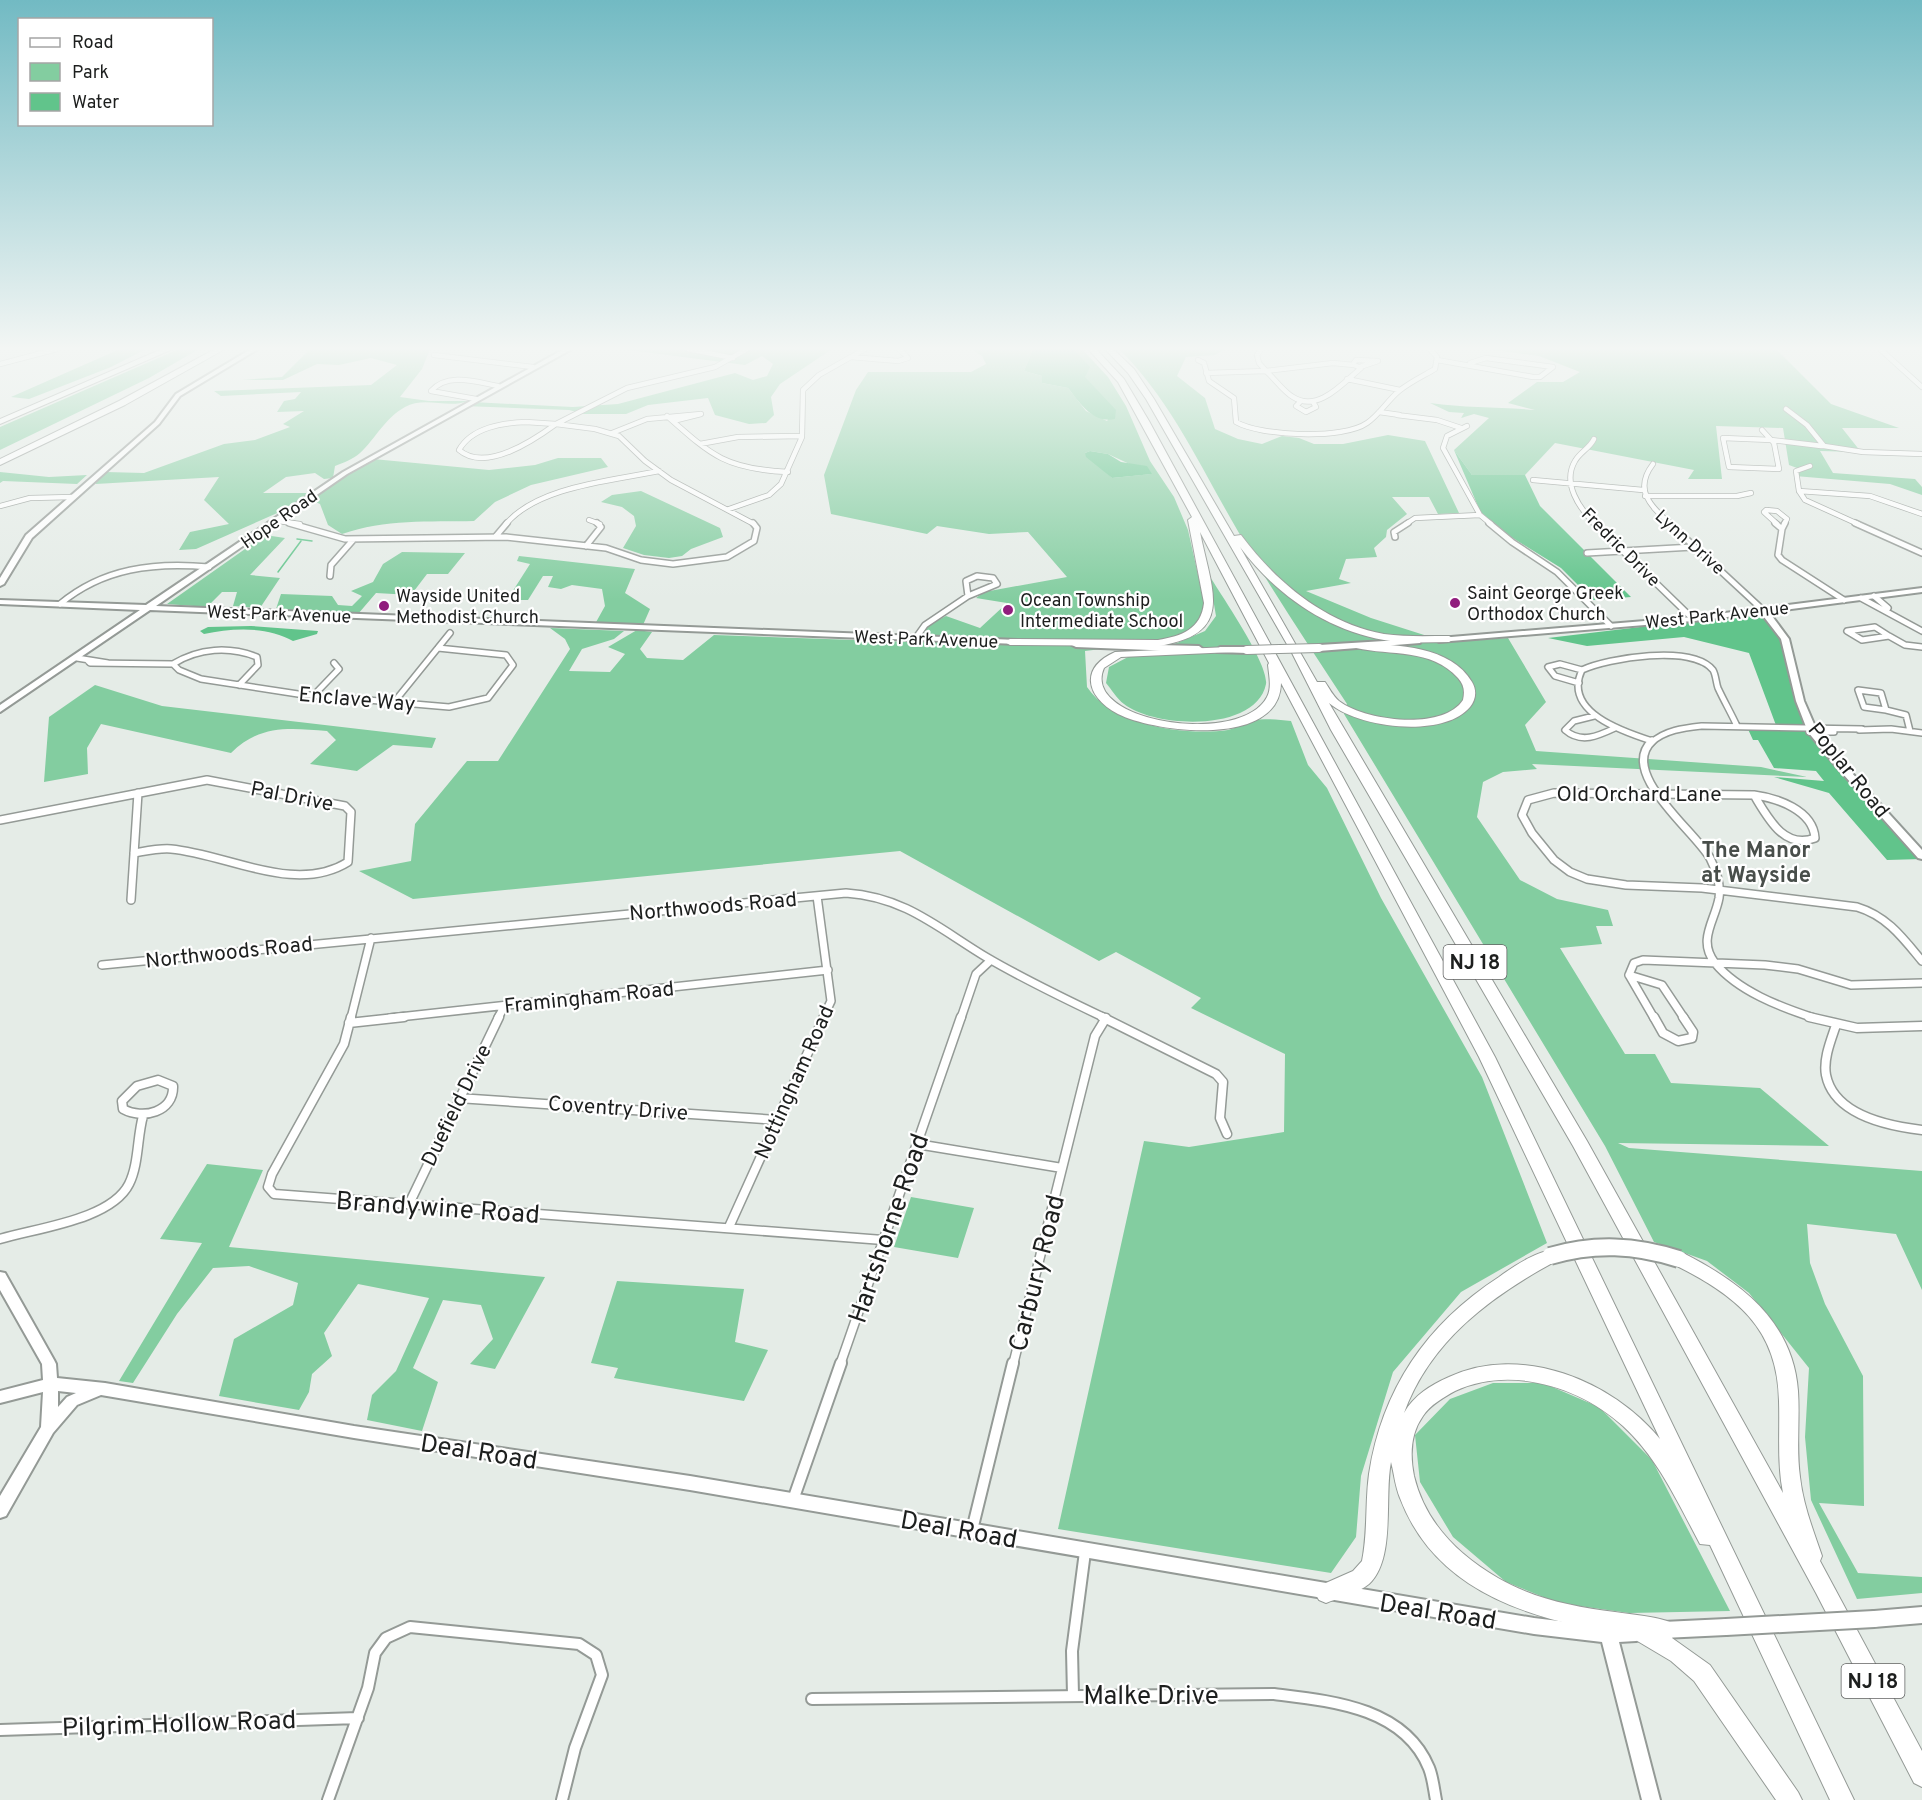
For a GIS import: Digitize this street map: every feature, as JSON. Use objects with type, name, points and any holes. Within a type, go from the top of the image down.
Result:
[{"type":"highway","points":[[0,455],[46,433]]},
{"type":"highway","points":[[0,462],[60,433]]},
{"type":"highway","name":"NJ 18","points":[[1150,433],[1487,1057],[1682,1462],[1741,1593],[1842,1800]]},
{"type":"highway","name":"NJ 18","points":[[1170,433],[1301,661],[1337,730],[1587,1155],[1823,1586],[1922,1775]]},
{"type":"highway","points":[[1194,475],[1252,556],[1275,579],[1320,612],[1353,629],[1378,636],[1449,639]]},
{"type":"highway","points":[[1010,642],[1158,643],[1182,638],[1196,632],[1208,617],[1209,603],[1192,512]]},
{"type":"highway","points":[[1301,661],[1336,704],[1373,719],[1404,723],[1432,721],[1459,711],[1469,700],[1470,692],[1467,682],[1456,671],[1440,661],[1401,650],[1360,646]]},
{"type":"highway","points":[[1229,650],[1119,654],[1106,659],[1098,667],[1095,678],[1096,686],[1112,706],[1144,720],[1181,728],[1219,726],[1251,717],[1271,701],[1275,688],[1272,660]]},
{"type":"highway","points":[[1326,1593],[1360,1578],[1371,1565],[1384,1444],[1403,1391],[1428,1350],[1450,1323],[1487,1291],[1550,1256],[1570,1249],[1603,1244],[1650,1250],[1679,1259],[1712,1276],[1738,1295],[1759,1316],[1777,1344],[1787,1377],[1789,1468],[1793,1493],[1823,1586]]},
{"type":"highway","points":[[1665,1630],[1575,1616],[1527,1603],[1478,1577],[1445,1550],[1432,1535],[1409,1496],[1402,1458],[1409,1423],[1427,1398],[1449,1382],[1462,1377],[1508,1370],[1561,1380],[1609,1404],[1643,1434],[1661,1457],[1741,1593]]},
{"type":"highway","points":[[1642,1632],[1679,1654],[1702,1673],[1790,1800]]},
{"type":"street","points":[[0,584],[29,537],[147,433]]},
{"type":"street","name":"Hope Road","points":[[2,707],[278,521],[345,473],[416,433]]},
{"type":"street","points":[[480,433],[461,446],[459,450],[462,454],[476,457],[508,453],[530,444],[545,433]]},
{"type":"street","points":[[278,521],[300,524],[338,538],[353,540],[496,536],[614,550],[640,560],[673,564],[727,557],[754,541],[757,528],[745,517],[683,487],[659,471],[623,438],[612,433]]},
{"type":"street","points":[[687,433],[719,461],[737,468],[788,472]]},
{"type":"street","points":[[729,509],[769,495],[781,484],[788,472],[802,433]]},
{"type":"street","points":[[1295,433],[1340,433]]},
{"type":"street","points":[[1453,433],[1447,436],[1443,448],[1480,515],[1508,538],[1548,565],[1583,596],[1611,626]]},
{"type":"street","points":[[1765,433],[1771,440],[1774,443],[1778,470],[1729,467],[1723,438],[1771,440],[1863,452],[1922,454]]},
{"type":"street","points":[[1813,433],[1822,446]]},
{"type":"street","points":[[700,444],[744,436],[802,436]]},
{"type":"street","name":"Fredric Drive","points":[[1594,439],[1593,444],[1574,464],[1570,483],[1580,508],[1693,619]]},
{"type":"street","name":"Lynn Drive","points":[[1653,464],[1644,477],[1644,493],[1655,512],[1764,611]]},
{"type":"street","points":[[1810,466],[1796,471],[1801,496],[1815,506],[1922,553]]},
{"type":"street","points":[[496,536],[517,512],[548,495],[659,471]]},
{"type":"street","points":[[1533,480],[1644,493],[1737,496],[1751,494]]},
{"type":"street","points":[[1799,491],[1866,496],[1922,514]]},
{"type":"street","points":[[0,506],[30,498],[73,497]]},
{"type":"street","points":[[1782,529],[1764,511],[1775,511],[1788,520],[1782,529],[1779,557],[1842,600]]},
{"type":"street","points":[[1395,537],[1394,532],[1415,518],[1480,515]]},
{"type":"street","points":[[586,546],[601,527],[599,523],[589,520]]},
{"type":"street","points":[[330,576],[331,565],[353,540]]},
{"type":"street","points":[[1587,553],[1694,547]]},
{"type":"street","points":[[60,604],[86,585],[124,571],[176,563],[209,567]]},
{"type":"street","points":[[915,639],[926,623],[954,609],[968,596],[994,587],[997,582],[986,576],[970,578],[966,581],[968,596]]},
{"type":"street","name":"West Park Avenue","points":[[0,602],[1247,650],[1360,646],[1693,619],[1922,591]]},
{"type":"street","points":[[1874,596],[1897,616]]},
{"type":"street","points":[[1861,598],[1922,631]]},
{"type":"street","name":"Poplar Road","points":[[1764,611],[1785,639],[1800,701],[1812,729],[1838,763],[1918,848],[1922,856]]},
{"type":"street","points":[[1889,636],[1862,640],[1847,630],[1875,627],[1905,645],[1922,646]]},
{"type":"street","points":[[395,701],[450,633]]},
{"type":"street","name":"Enclave Way","points":[[77,658],[90,663],[173,664],[179,670],[201,679],[313,696],[449,706],[478,702],[488,698],[513,665],[506,655],[438,648]]},
{"type":"street","points":[[173,664],[181,658],[220,649],[246,652],[257,657],[258,665],[239,685]]},
{"type":"street","points":[[1579,683],[1556,676],[1548,667],[1560,664],[1582,670],[1594,664],[1612,660],[1677,655],[1698,659],[1714,671],[1718,687],[1737,726]]},
{"type":"street","points":[[313,696],[339,669],[334,663]]},
{"type":"street","points":[[1582,670],[1579,683],[1584,705],[1594,716],[1615,728],[1652,741]]},
{"type":"street","points":[[1886,710],[1881,693],[1858,690],[1864,707],[1906,715],[1910,731]]},
{"type":"street","points":[[1594,716],[1574,721],[1565,730],[1571,736],[1584,738],[1615,728]]},
{"type":"street","points":[[1922,733],[1862,729],[1685,727],[1665,733],[1652,741],[1644,752],[1643,763],[1658,792],[1710,858],[1720,891],[1719,906],[1706,940],[1709,954],[1724,973],[1746,988],[1803,1014],[1836,1024],[1870,1028],[1922,1026]]},
{"type":"street","name":"Pal Drive","points":[[0,820],[197,781],[213,780],[345,806],[351,812],[350,858],[337,870],[302,874],[170,849],[135,853]]},
{"type":"street","name":"Old Orchard Lane","points":[[1754,795],[1783,836],[1804,842],[1815,838],[1814,831],[1794,806],[1774,798],[1754,795],[1658,792],[1544,794],[1525,803],[1522,816],[1550,859],[1560,868],[1581,878],[1602,882],[1686,886],[1853,907],[1871,912],[1893,926],[1922,961]]},
{"type":"street","points":[[131,900],[138,793]]},
{"type":"street","name":"Northwoods Road","points":[[102,965],[856,892],[890,898],[908,906],[991,960],[1220,1077],[1223,1085],[1220,1118],[1227,1134]]},
{"type":"street","name":"Nottingham Road","points":[[729,1227],[831,1001],[817,896]]},
{"type":"street","name":"Brandywine Road","points":[[371,938],[344,1044],[272,1174],[268,1187],[280,1196],[883,1240]]},
{"type":"street","name":"Hartshorne Road","points":[[793,1500],[976,974],[991,960]]},
{"type":"street","points":[[1629,975],[1652,980],[1662,985],[1693,1032],[1692,1038],[1678,1041],[1663,1033],[1629,975],[1632,966],[1643,960],[1787,968],[1851,985],[1922,983]]},
{"type":"street","name":"Framingham Road","points":[[349,1023],[828,970]]},
{"type":"street","name":"Duefield Drive","points":[[409,1204],[504,1007]]},
{"type":"street","name":"Carbury Road","points":[[972,1530],[1095,1036],[1106,1018]]},
{"type":"street","points":[[1836,1024],[1825,1073],[1834,1093],[1850,1108],[1872,1120],[1922,1130]]},
{"type":"street","points":[[0,1239],[92,1212],[119,1197],[129,1182],[143,1116],[171,1100],[175,1090],[170,1083],[150,1081],[135,1086],[125,1095],[123,1109],[131,1114],[143,1116]]},
{"type":"street","name":"Coventry Drive","points":[[459,1098],[777,1120]]},
{"type":"street","points":[[917,1144],[1062,1168]]},
{"type":"street","points":[[0,1277],[49,1364],[48,1428]]},
{"type":"street","name":"Deal Road","points":[[0,1397],[50,1384],[99,1388],[354,1432],[793,1500],[1326,1593],[1534,1626],[1609,1635],[1922,1615]]},
{"type":"street","points":[[0,1511],[48,1428],[72,1401],[99,1388]]},
{"type":"street","points":[[1073,1695],[1072,1651],[1085,1552]]},
{"type":"street","points":[[328,1800],[358,1718],[375,1653],[386,1638],[402,1629],[433,1630],[588,1647],[599,1657],[602,1675],[575,1748],[562,1800]]},
{"type":"street","points":[[1609,1635],[1651,1800]]},
{"type":"street","name":"Malke Drive","points":[[812,1700],[1274,1694],[1374,1712],[1399,1726],[1419,1749],[1433,1780],[1436,1800]]},
{"type":"street","name":"Pilgrim Hollow Road","points":[[0,1730],[358,1718]]},
{"type":"green space","points":[[0,433],[35,433],[0,450]]},
{"type":"green space","points":[[274,433],[377,433],[360,453],[335,466],[333,478],[324,479],[315,473],[286,477],[263,493],[317,493],[373,459],[489,470],[535,465],[558,458],[601,458],[608,467],[531,485],[495,502],[474,521],[391,524],[342,534],[328,525],[320,504],[309,499],[196,549],[179,550],[190,532],[229,524],[204,500],[219,477],[95,484],[106,472],[144,473],[224,444],[255,440]]},
{"type":"green space","points":[[840,433],[1138,433],[1150,461],[1174,497],[1188,530],[1205,606],[1193,630],[1165,641],[1085,651],[1087,687],[1114,711],[1132,719],[1172,729],[1228,730],[1258,719],[1291,721],[1308,765],[1327,788],[1381,898],[1482,1077],[1547,1243],[1461,1292],[1393,1372],[1361,1476],[1356,1537],[1331,1573],[1058,1529],[1144,1141],[1189,1147],[1284,1132],[1285,1054],[1191,1008],[1201,998],[1116,952],[1099,961],[900,851],[413,899],[359,871],[411,861],[415,824],[467,761],[498,761],[570,649],[565,639],[550,628],[624,631],[614,639],[582,649],[569,671],[610,672],[625,654],[608,647],[637,630],[652,632],[640,649],[647,658],[683,660],[714,635],[911,642],[928,639],[924,633],[928,625],[946,616],[980,628],[1007,603],[976,598],[984,592],[1067,577],[1028,532],[989,534],[937,526],[927,534],[831,514],[824,475]],"holes":[[[1090,451],[1108,454],[1151,474],[1112,478],[1085,453]]]},
{"type":"green space","points":[[1183,433],[1224,433],[1238,439],[1262,444],[1282,436],[1299,438],[1314,444],[1343,444],[1388,435],[1425,441],[1459,513],[1438,514],[1429,497],[1392,497],[1407,514],[1387,530],[1386,537],[1374,548],[1377,557],[1346,559],[1339,579],[1351,583],[1306,591],[1371,618],[1446,642],[1508,638],[1546,702],[1525,725],[1536,751],[1761,767],[1807,777],[1532,764],[1537,769],[1503,772],[1483,782],[1477,817],[1520,880],[1557,899],[1608,910],[1613,926],[1596,926],[1602,944],[1560,948],[1625,1054],[1655,1054],[1671,1083],[1760,1088],[1829,1146],[1618,1143],[1629,1148],[1922,1171],[1922,1290],[1896,1234],[1807,1224],[1810,1263],[1825,1304],[1863,1376],[1864,1506],[1819,1503],[1858,1573],[1922,1577],[1922,1593],[1857,1599],[1811,1500],[1805,1437],[1809,1368],[1749,1293],[1707,1261],[1654,1242],[1605,1146],[1344,714],[1347,704],[1239,533]]},
{"type":"green space","points":[[1473,433],[1717,433],[1722,479],[1688,479],[1694,470],[1555,443],[1525,475],[1472,475],[1454,450]]},
{"type":"green space","points":[[1784,433],[1846,433],[1861,452],[1820,451],[1833,473],[1915,479],[1922,487],[1922,495],[1890,484],[1795,476],[1797,468],[1789,465]]},
{"type":"green space","points":[[0,472],[49,477],[87,475],[77,484],[3,481],[0,483]]},
{"type":"green space","points":[[641,491],[720,528],[723,537],[691,549],[682,556],[669,558],[644,555],[623,548],[636,526],[634,516],[622,507],[601,502],[612,495]]},
{"type":"green space","points":[[265,535],[285,538],[250,575],[280,578],[260,608],[233,606],[237,592],[222,592],[207,607],[167,604]]},
{"type":"green space","points":[[402,552],[465,553],[448,574],[427,574],[411,595],[376,593],[358,614],[276,609],[281,594],[332,596],[338,605],[352,606],[362,596],[351,591],[373,582],[383,564]]},
{"type":"green space","points":[[519,556],[635,569],[625,593],[650,609],[643,625],[595,624],[605,606],[602,589],[572,585],[561,589],[548,587],[553,576],[543,576],[528,600],[507,600],[530,564],[517,561]]},
{"type":"green space","points":[[1209,575],[1260,661],[1266,684],[1258,700],[1244,711],[1225,718],[1202,721],[1157,718],[1138,712],[1124,704],[1106,683],[1109,667],[1130,656],[1177,643],[1205,631],[1216,616]]},
{"type":"green space","points":[[95,685],[162,706],[436,738],[432,748],[393,745],[357,771],[310,764],[336,740],[327,731],[276,730],[253,737],[231,753],[101,724],[87,748],[88,774],[44,782],[49,717]]},
{"type":"green space","points":[[207,1164],[263,1170],[229,1247],[545,1277],[495,1369],[470,1364],[493,1339],[481,1305],[443,1300],[413,1368],[438,1382],[422,1431],[367,1420],[372,1395],[396,1371],[429,1298],[358,1284],[324,1333],[332,1356],[312,1374],[309,1392],[299,1410],[219,1396],[234,1339],[293,1305],[298,1283],[249,1266],[213,1268],[177,1314],[133,1383],[119,1381],[202,1243],[160,1239]]},
{"type":"green space","points":[[911,1197],[974,1208],[958,1258],[894,1247]]},
{"type":"green space","points":[[617,1281],[744,1289],[735,1342],[768,1350],[744,1401],[614,1378],[618,1368],[591,1363]]},
{"type":"green space","points":[[1493,1383],[1543,1383],[1599,1407],[1652,1460],[1730,1611],[1629,1613],[1558,1603],[1506,1582],[1453,1537],[1420,1482],[1415,1435],[1450,1399]]},
{"type":"water","points":[[1454,450],[1472,475],[1525,475],[1540,506],[1631,597],[1593,600],[1561,568],[1503,532],[1480,511]]},
{"type":"water","points":[[1090,451],[1108,454],[1121,462],[1147,466],[1152,474],[1112,478],[1086,457],[1085,453]]},
{"type":"water","points":[[1766,612],[1785,635],[1813,727],[1922,859],[1887,860],[1829,793],[1774,777],[1824,781],[1816,771],[1774,768],[1758,740],[1753,740],[1747,727],[1777,728],[1749,653],[1684,637],[1587,646],[1548,638]]},
{"type":"water","points":[[251,626],[318,631],[317,634],[293,641],[261,631],[226,630],[204,634],[200,631],[208,627]]},
{"type":"waterway","points":[[297,539],[312,541]]},
{"type":"waterway","points":[[278,572],[301,541]]},
{"type":"place","name":"Saint George Greek Orthodox Church","points":[[1455,603]]},
{"type":"place","name":"Wayside United Methodist Church","points":[[384,606]]},
{"type":"place","name":"Ocean Township Intermediate School","points":[[1008,610]]},
{"type":"district","name":"The Manor at Wayside","points":[[1756,862]]}]
